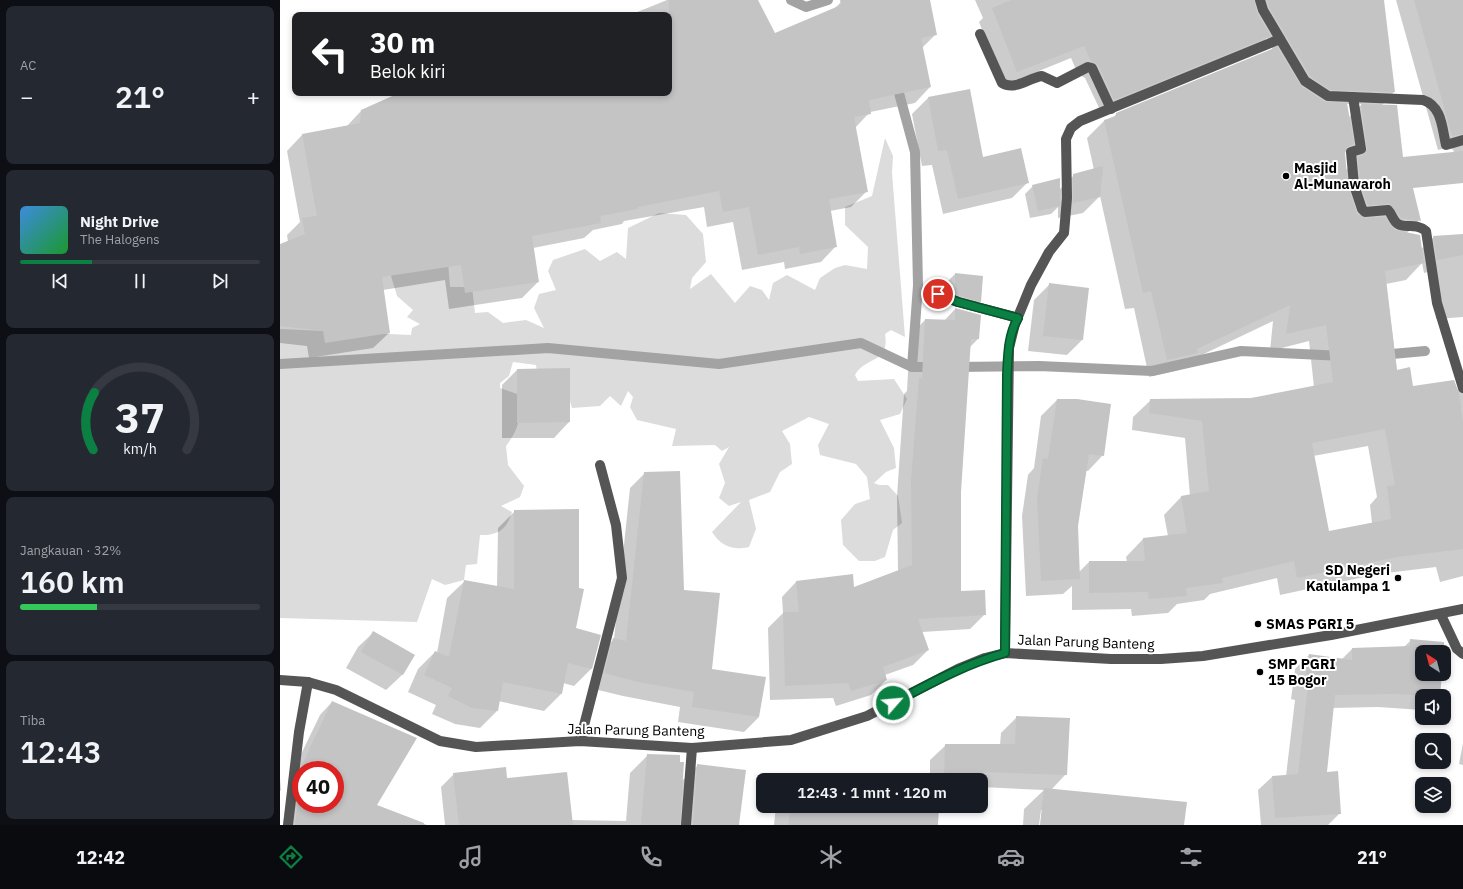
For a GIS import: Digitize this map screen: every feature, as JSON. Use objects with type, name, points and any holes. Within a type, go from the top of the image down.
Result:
[{"type":"street","points":[[1260,0],[1263,10],[1305,81],[1316,90],[1328,96],[1424,100],[1431,103],[1438,110],[1446,145],[1463,140]]},
{"type":"street","points":[[980,34],[1002,83],[1007,86],[1016,86],[1042,76],[1057,83],[1088,68],[1092,68],[1110,109]]},
{"type":"street","points":[[1005,653],[1008,355],[1014,324],[1049,252],[1064,233],[1068,198],[1066,139],[1071,128],[1080,121],[1280,39]]},
{"type":"street","points":[[1354,97],[1361,148],[1351,152],[1354,184],[1362,209],[1365,212],[1388,210],[1394,221],[1399,225],[1421,226],[1426,231],[1436,303],[1463,388]]},
{"type":"street","points":[[927,290],[958,302],[1018,318]]},
{"type":"street","points":[[580,741],[622,578],[616,526],[600,464]]},
{"type":"street","name":"Jalan Parung Banteng","points":[[280,680],[308,682],[336,690],[440,741],[476,747],[580,741],[692,748],[791,740],[867,716],[958,669],[985,658],[1005,653],[1111,659],[1161,659],[1203,656],[1331,635],[1463,609]]},
{"type":"street","points":[[1441,614],[1457,649],[1463,654]]},
{"type":"street","points":[[288,825],[299,732],[308,682]]},
{"type":"street","points":[[686,825],[692,748]]},
{"type":"shaded area","points":[[885,138],[893,156],[892,173],[905,337],[891,330],[885,334],[886,344],[884,350],[876,359],[859,369],[855,375],[858,381],[894,379],[907,399],[900,414],[880,420],[894,448],[896,468],[886,472],[874,483],[879,485],[888,485],[898,496],[902,523],[893,530],[885,557],[875,561],[859,561],[843,545],[841,520],[855,504],[870,499],[867,477],[856,464],[820,455],[818,445],[829,424],[809,417],[782,431],[790,444],[792,464],[780,472],[770,492],[749,500],[756,529],[749,547],[733,548],[719,541],[712,532],[741,502],[729,506],[719,498],[725,483],[719,464],[729,447],[722,451],[715,445],[672,446],[676,429],[637,420],[630,407],[633,397],[628,391],[621,406],[610,396],[600,406],[572,408],[568,394],[540,389],[536,365],[513,362],[509,376],[500,383],[500,388],[517,394],[519,401],[519,421],[514,434],[506,446],[508,465],[524,486],[520,497],[501,506],[512,512],[504,527],[492,534],[480,535],[477,564],[466,565],[464,580],[445,585],[432,579],[417,622],[280,618],[280,329],[411,335],[412,328],[420,324],[407,317],[413,310],[397,296],[391,276],[399,264],[448,262],[450,287],[472,287],[475,313],[488,312],[503,323],[526,320],[544,328],[534,308],[539,294],[556,290],[548,271],[553,260],[585,249],[600,261],[617,252],[626,259],[628,228],[659,213],[686,215],[703,234],[706,262],[692,278],[690,289],[711,274],[735,303],[750,286],[762,290],[769,300],[773,283],[787,275],[815,290],[820,278],[835,268],[845,265],[867,269],[868,247],[845,225],[845,207],[872,196]]},
{"type":"building","points":[[669,0],[758,0],[775,33],[841,5],[840,0],[930,0],[937,35],[921,38],[931,87],[869,100],[871,114],[854,117],[868,192],[829,199],[837,247],[800,254],[799,247],[758,255],[749,207],[723,212],[719,191],[600,216],[601,223],[532,236],[539,282],[465,293],[461,265],[382,277],[390,333],[325,343],[323,331],[280,326],[280,244],[305,234],[302,218],[317,216],[302,134],[360,123],[361,110],[392,96],[672,96],[672,12],[669,12]]},
{"type":"building","points":[[1011,0],[1254,0],[1257,13],[1271,36],[1114,100],[1098,65],[1091,61],[1084,46],[1017,72],[992,8]]},
{"type":"building","points":[[1267,0],[1384,0],[1395,92],[1330,90],[1310,76],[1269,7]]},
{"type":"building","points":[[1414,0],[1463,0],[1463,134],[1452,136]]},
{"type":"building","points":[[1277,47],[1301,86],[1325,102],[1347,103],[1354,144],[1347,147],[1345,153],[1348,186],[1357,214],[1365,218],[1385,217],[1395,230],[1420,235],[1424,263],[1385,271],[1397,370],[1410,367],[1413,386],[1454,380],[1459,393],[1463,424],[1463,549],[1397,557],[1297,578],[1294,561],[1222,578],[1223,583],[1186,588],[1187,596],[1149,599],[1148,592],[1089,593],[1089,561],[1145,561],[1143,538],[1187,533],[1181,496],[1209,491],[1202,421],[1149,413],[1150,399],[1251,398],[1333,382],[1326,325],[1286,334],[1290,305],[1197,349],[1198,353],[1167,360],[1151,291],[1143,293],[1104,120],[1115,117],[1116,113]],"holes":[[[1385,429],[1395,485],[1387,486],[1391,519],[1329,531],[1312,443]]]},
{"type":"building","points":[[970,89],[983,157],[1021,148],[1029,183],[958,199],[947,150],[938,151],[928,97]]},
{"type":"building","points":[[1361,104],[1397,105],[1403,157],[1463,151],[1463,183],[1413,188],[1421,221],[1401,218],[1390,204],[1368,205],[1360,184],[1358,157],[1365,154],[1367,148]]},
{"type":"building","points":[[1103,166],[1100,197],[1073,203],[1073,174]]},
{"type":"building","points":[[1060,178],[1060,206],[1038,211],[1032,185]]},
{"type":"building","points":[[1463,234],[1463,255],[1437,260],[1433,236]]},
{"type":"building","points":[[955,273],[983,276],[981,302],[955,294]]},
{"type":"building","points":[[1049,283],[1089,288],[1083,340],[1043,336]]},
{"type":"building","points":[[955,308],[981,315],[979,339],[971,339],[961,492],[961,591],[985,590],[986,615],[918,619],[929,650],[883,667],[887,680],[851,691],[848,683],[785,686],[783,612],[799,612],[796,581],[853,574],[854,587],[912,565],[911,480],[919,378],[922,378],[925,319],[955,320]]},
{"type":"building","points":[[570,368],[570,422],[517,423],[517,369]]},
{"type":"building","points":[[1057,399],[1077,399],[1111,404],[1104,456],[1089,454],[1078,526],[1080,579],[1041,581],[1037,499],[1043,458],[1048,459]]},
{"type":"building","points":[[680,471],[684,590],[720,593],[712,669],[766,677],[759,717],[692,707],[694,692],[638,682],[604,673],[613,638],[626,641],[644,472]]},
{"type":"building","points":[[579,509],[579,588],[584,589],[576,628],[601,635],[592,669],[568,663],[562,694],[503,682],[498,711],[472,708],[448,696],[452,688],[424,675],[435,651],[449,657],[464,580],[514,589],[514,510]]},
{"type":"building","points":[[373,631],[415,655],[403,675],[361,652]]},
{"type":"building","points":[[1410,639],[1444,642],[1444,645],[1415,645],[1415,681],[1441,681],[1441,689],[1415,689],[1415,695],[1335,695],[1327,772],[1338,771],[1341,814],[1275,818],[1272,776],[1298,774],[1308,686],[1304,686],[1309,654],[1352,660],[1352,648],[1410,646]]},
{"type":"building","points":[[332,701],[417,738],[377,805],[424,823],[424,825],[295,825],[296,813],[344,813],[344,761],[304,761]]},
{"type":"building","points":[[1016,716],[1070,718],[1067,775],[981,772],[944,773],[945,744],[1015,744]]},
{"type":"building","points":[[647,754],[680,755],[680,762],[684,762],[680,825],[641,825]]},
{"type":"building","points":[[697,764],[746,770],[739,825],[693,825]]},
{"type":"building","points":[[506,767],[507,778],[567,772],[573,825],[459,825],[453,773]]},
{"type":"building","points":[[1044,788],[1187,802],[1184,825],[1040,825]]},
{"type":"building","points":[[790,813],[939,813],[938,825],[788,825]]},
{"type":"waterway","points":[[791,0],[806,7],[828,0]]},
{"type":"waterway","points":[[896,82],[915,152],[918,285],[912,367]]},
{"type":"waterway","points":[[280,364],[548,348],[719,364],[861,343],[912,367],[936,367]]},
{"type":"waterway","points":[[956,367],[1039,366],[1152,371],[1241,351],[1343,356]]},
{"type":"waterway","points":[[1381,355],[1425,351]]},
{"type":"place","name":"Masjid Al-Munawaroh","points":[[1286,176]]},
{"type":"place","name":"SD Negeri Katulampa 1","points":[[1398,578]]},
{"type":"place","name":"SMAS PGRI 5","points":[[1258,624]]},
{"type":"place","name":"SMP PGRI 15 Bogor","points":[[1260,672]]},
{"type":"route","points":[[893,703],[958,669],[985,658],[1005,653],[1008,348],[1014,324],[1018,318],[958,302],[938,294]]}]
